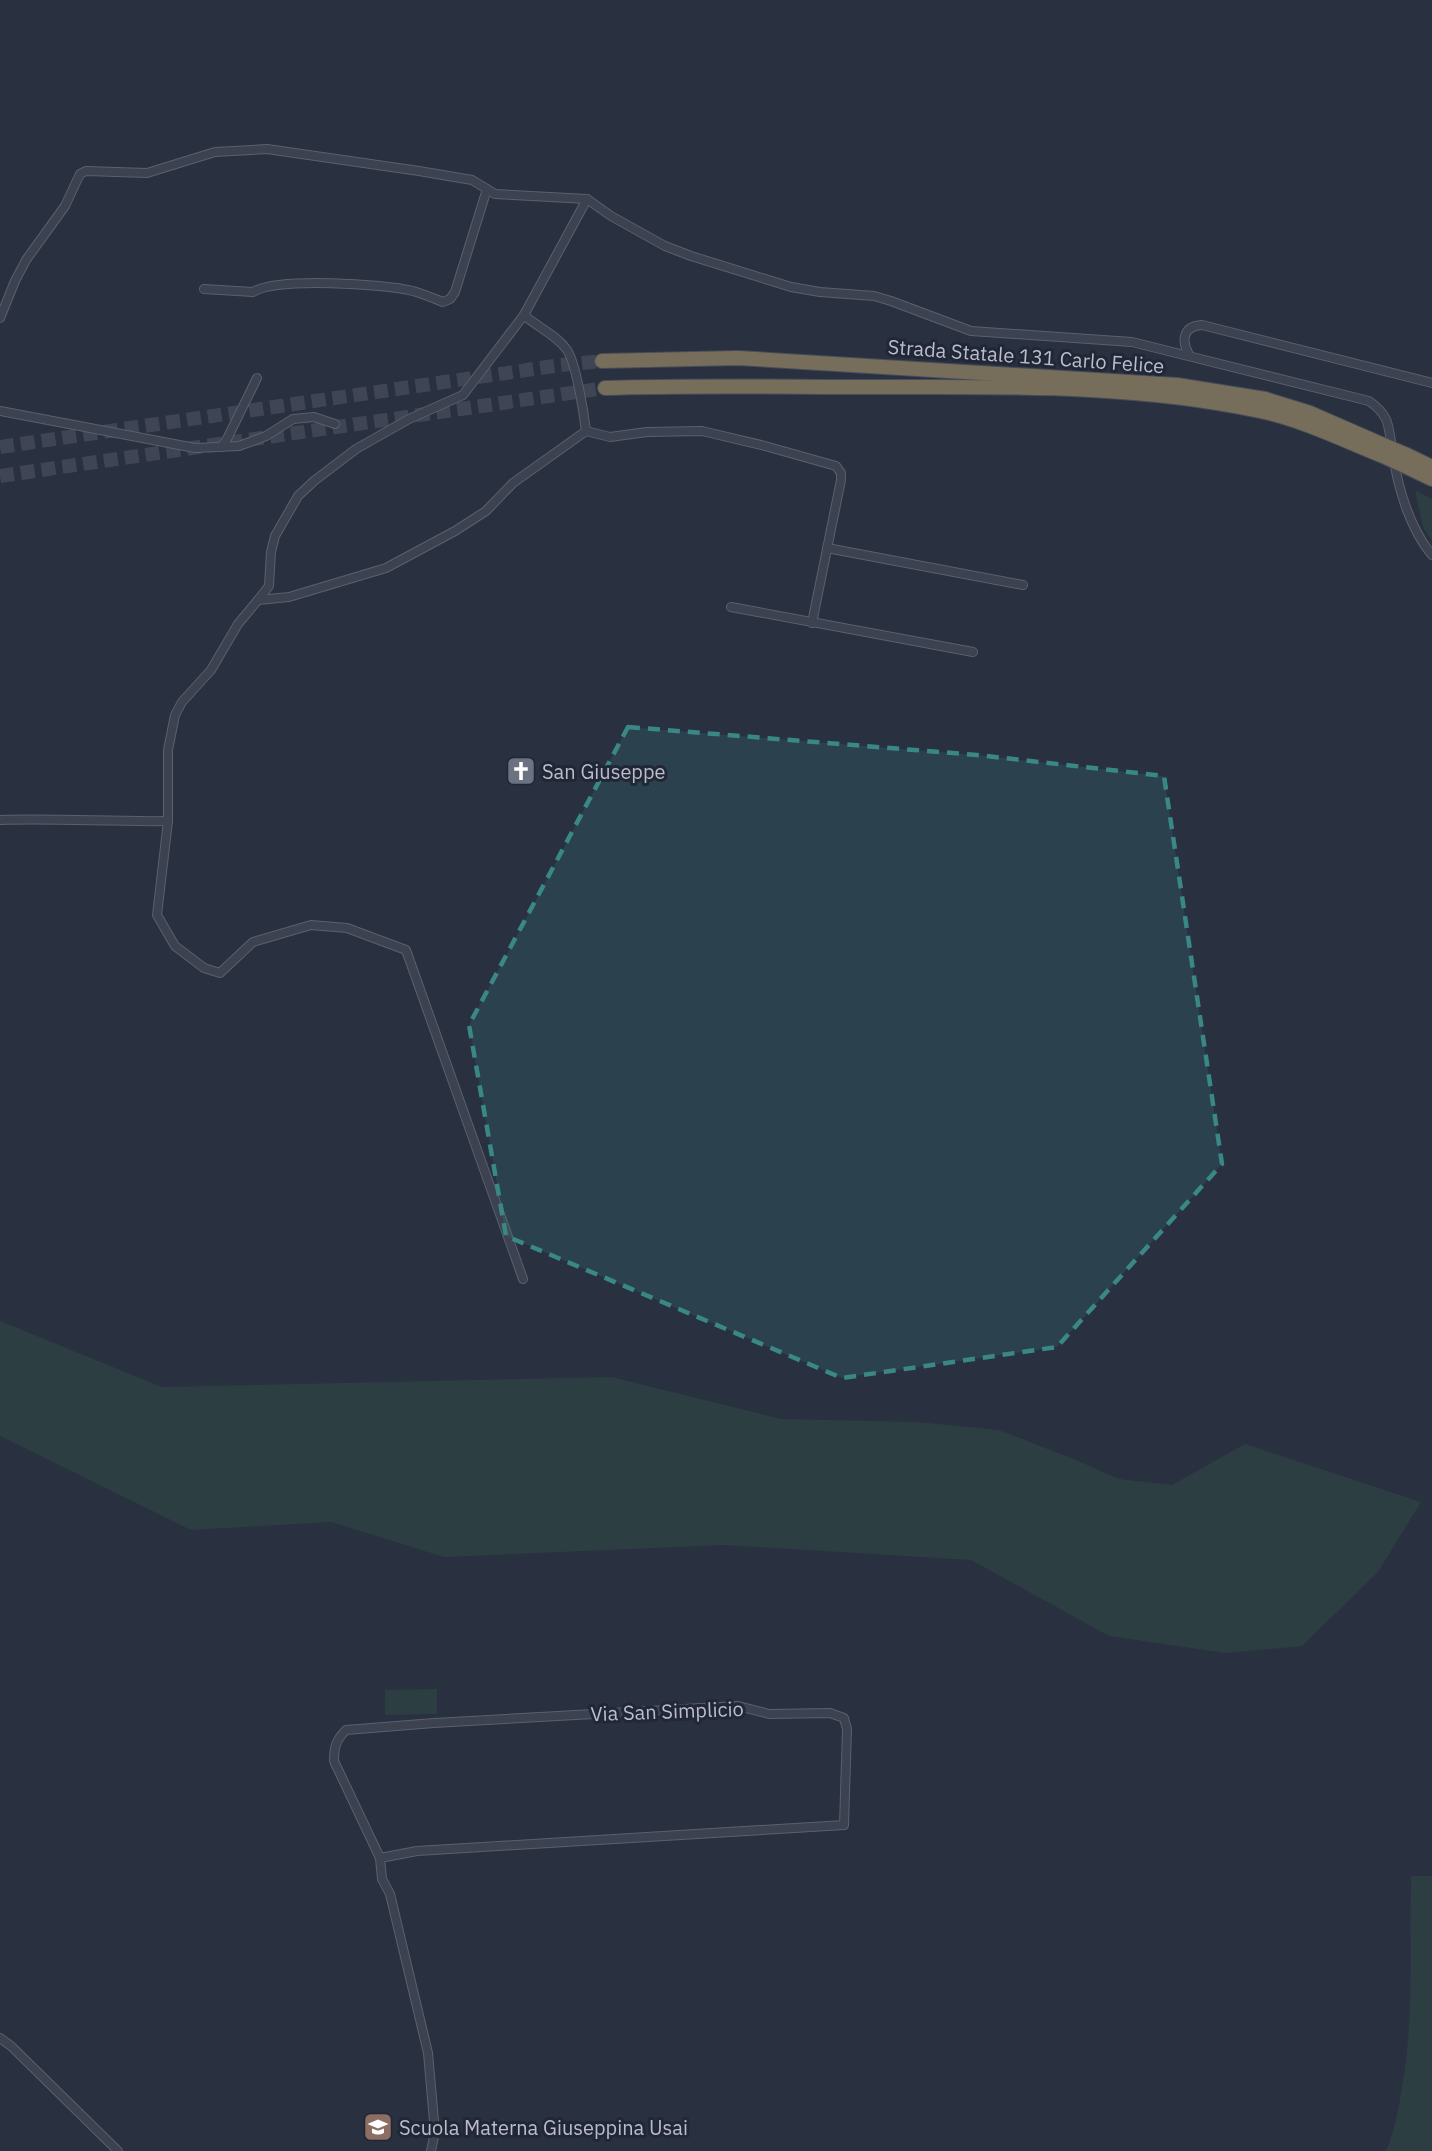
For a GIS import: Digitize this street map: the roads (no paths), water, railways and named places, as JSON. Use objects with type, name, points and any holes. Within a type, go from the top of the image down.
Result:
[{"type":"highway","name":"Strada Statale 131 Carlo Felice","points":[[602,361],[738,358],[1177,385],[1265,399],[1310,413],[1382,450],[1407,461],[1432,467]]},
{"type":"highway","points":[[1122,381],[1138,393]]},
{"type":"highway","name":"Strada Statale 131 Carlo Felice","points":[[605,388],[982,387],[1178,396],[1262,411],[1382,450]]},
{"type":"highway","name":"Strada Statale 131 Carlo Felice","points":[[1407,461],[1432,479]]},
{"type":"street","points":[[0,318],[26,260],[65,206],[80,174],[86,171],[147,173],[215,152],[267,149],[419,171],[472,180],[495,194],[587,199],[611,216],[665,246],[691,256],[791,287],[820,292],[874,296],[970,331],[1132,342],[1369,401],[1382,410],[1388,424],[1397,478],[1412,521],[1432,555]]},
{"type":"street","points":[[204,289],[253,292],[259,288],[281,285],[371,286],[412,291],[443,302],[455,292],[487,189]]},
{"type":"street","points":[[524,1279],[406,950],[347,928],[311,925],[253,942],[220,973],[204,968],[175,946],[157,915],[168,821],[168,750],[175,715],[182,702],[211,670],[238,624],[269,586],[271,552],[275,536],[298,496],[356,449],[409,419],[463,395],[524,315],[587,199]]},
{"type":"street","points":[[524,315],[536,327],[551,334],[568,350],[579,387],[585,431]]},
{"type":"street","points":[[1190,356],[1184,343],[1185,336],[1192,327],[1202,325],[1432,383]]},
{"type":"street","points":[[221,447],[257,378]]},
{"type":"street","points":[[0,411],[195,448],[239,446],[266,436],[293,419],[314,417],[335,424]]},
{"type":"street","points":[[258,600],[289,597],[386,568],[455,531],[486,511],[513,483],[585,431],[610,437],[647,432],[702,431],[837,466],[841,473],[841,480],[812,623]]},
{"type":"street","points":[[827,548],[1023,585]]},
{"type":"street","points":[[731,607],[973,652]]},
{"type":"street","points":[[0,820],[168,821]]},
{"type":"street","name":"Via San Simplicio","points":[[380,1858],[417,1851],[844,1824],[848,1729],[844,1718],[830,1713],[769,1714],[738,1706],[443,1722],[346,1730],[334,1748],[334,1761],[380,1858],[382,1879],[390,1894],[428,2054],[435,2132],[431,2151]]},
{"type":"street","points":[[0,2038],[11,2046],[118,2151]]},
{"type":"tunnel","points":[[0,447],[561,365],[602,361]]},
{"type":"tunnel","points":[[0,476],[605,388]]},
{"type":"place","name":"San Giuseppe","points":[[521,771]]},
{"type":"place","name":"Scuola Materna Giuseppina Usai","points":[[378,2127]]}]
